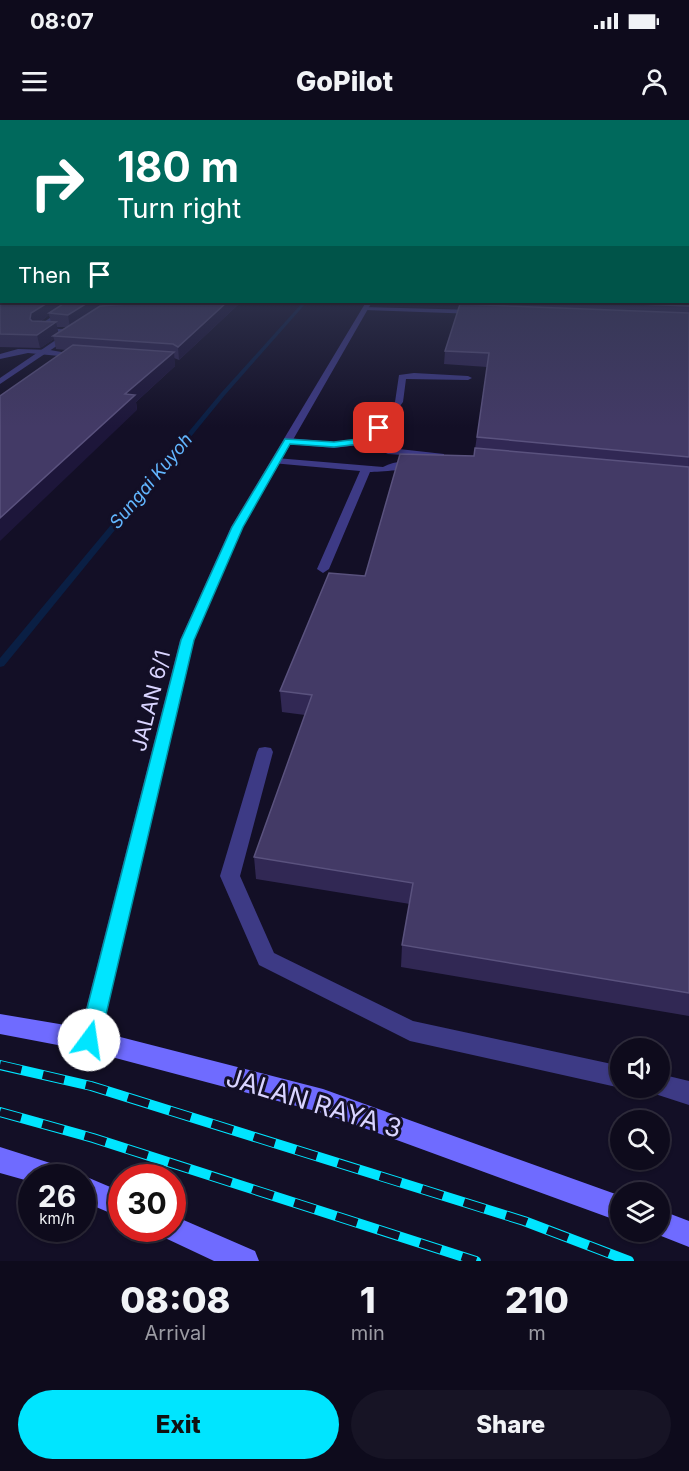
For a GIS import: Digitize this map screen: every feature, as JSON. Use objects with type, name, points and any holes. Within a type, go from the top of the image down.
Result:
[{"type":"street","points":[[52,320],[38,330],[73,332]]},
{"type":"street","name":"JALAN 6/1","points":[[89,1040],[187,640],[237,527],[358,320]]},
{"type":"street","points":[[0,382],[82,326]]},
{"type":"street","points":[[0,357],[9,352],[20,351],[91,356]]},
{"type":"street","points":[[368,441],[399,402],[402,377],[414,375],[468,378]]},
{"type":"street","points":[[288,441],[334,445],[368,441],[388,451],[456,458]]},
{"type":"street","points":[[276,461],[366,470],[385,470],[395,465],[435,467]]},
{"type":"street","points":[[323,569],[366,470]]},
{"type":"street","points":[[265,752],[230,876],[266,959],[410,1031],[610,1075]]},
{"type":"street","name":"JALAN RAYA 3","points":[[0,1024],[89,1040],[323,1101],[610,1205]]},
{"type":"street","points":[[670,1088],[689,1093]]},
{"type":"street","points":[[0,1160],[18,1165]]},
{"type":"street","points":[[670,1227],[689,1234]]},
{"type":"street","points":[[186,1234],[245,1261]]},
{"type":"building","points":[[0,320],[56,322],[37,335],[0,334]]},
{"type":"building","points":[[78,320],[207,320],[178,347],[173,344],[53,336]]},
{"type":"building","points":[[455,320],[689,320],[689,457],[477,437],[489,353],[445,351]]},
{"type":"building","points":[[73,345],[174,352],[125,394],[135,395],[0,518],[0,396]]},
{"type":"building","points":[[475,448],[689,467],[689,993],[402,945],[413,883],[254,857],[312,695],[280,691],[329,573],[365,576],[400,454],[474,456]]},
{"type":"waterway","name":"Sungai Kuyoh","points":[[0,664],[223,394],[289,320]]},
{"type":"railway","points":[[0,1065],[91,1086],[524,1221],[629,1261]]},
{"type":"railway","points":[[0,1112],[93,1138],[476,1261]]},
{"type":"route","points":[[89,1040],[187,640],[237,527],[288,441],[334,445],[368,441],[379,428]]}]
